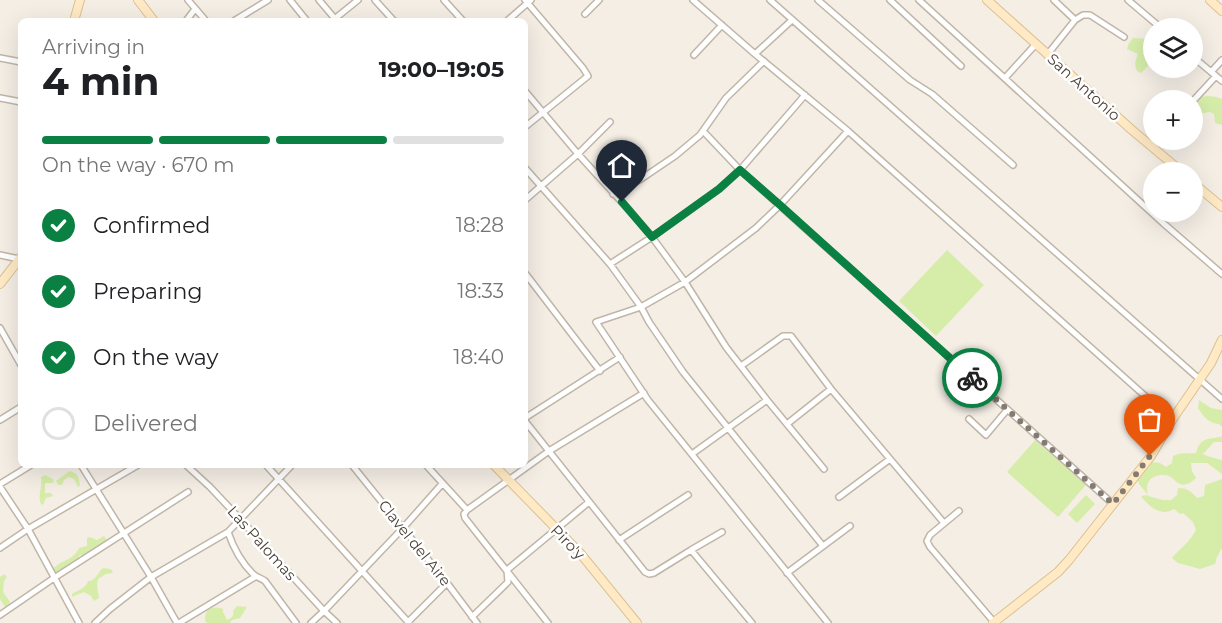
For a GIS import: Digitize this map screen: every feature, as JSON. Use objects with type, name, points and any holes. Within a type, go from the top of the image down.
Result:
[{"type":"main road","points":[[75,18],[80,0]]},
{"type":"main road","points":[[138,0],[152,18]]},
{"type":"main road","name":"San Antonio","points":[[987,0],[1170,162]]},
{"type":"main road","points":[[1210,0],[1222,11]]},
{"type":"main road","points":[[1203,191],[1222,207]]},
{"type":"main road","points":[[0,284],[18,261]]},
{"type":"main road","points":[[994,622],[1058,572],[1113,504],[1150,456],[1211,363],[1222,340]]},
{"type":"main road","name":"Piro'y","points":[[497,468],[580,553],[638,623]]},
{"type":"street","points":[[188,0],[203,18]]},
{"type":"street","points":[[239,18],[268,0]]},
{"type":"street","points":[[290,0],[305,18]]},
{"type":"street","points":[[320,0],[334,18]]},
{"type":"street","points":[[337,18],[358,0]]},
{"type":"street","points":[[375,0],[391,18]]},
{"type":"street","points":[[444,0],[460,18]]},
{"type":"street","points":[[585,14],[599,0]]},
{"type":"street","points":[[693,0],[848,131],[1172,420]]},
{"type":"street","points":[[770,0],[1222,399]]},
{"type":"street","points":[[818,0],[910,80],[932,94],[1013,165]]},
{"type":"street","points":[[891,0],[961,66]]},
{"type":"street","points":[[919,0],[1222,274]]},
{"type":"street","points":[[1054,0],[1075,20]]},
{"type":"street","points":[[1128,0],[1149,18]]},
{"type":"street","points":[[510,18],[528,1],[588,76],[528,124]]},
{"type":"street","points":[[188,18],[195,9]]},
{"type":"street","points":[[1047,55],[1075,20],[1083,15],[1090,15],[1124,37]]},
{"type":"street","points":[[755,54],[792,20]]},
{"type":"street","points":[[694,55],[722,25]]},
{"type":"street","points":[[1005,78],[1036,44]]},
{"type":"street","points":[[0,58],[18,61]]},
{"type":"street","points":[[1201,90],[1222,60]]},
{"type":"street","points":[[613,194],[641,179],[675,156],[703,131],[726,98],[764,62]]},
{"type":"street","points":[[1203,65],[1222,81]]},
{"type":"street","points":[[528,94],[652,237],[686,282],[726,347],[824,469]]},
{"type":"street","points":[[610,264],[719,189],[740,170],[805,95]]},
{"type":"street","points":[[0,98],[18,101]]},
{"type":"street","points":[[528,198],[578,154],[610,122]]},
{"type":"street","points":[[703,131],[740,170],[1113,504]]},
{"type":"street","points":[[828,623],[644,393],[596,322],[641,307],[686,282],[756,228],[848,131]]},
{"type":"street","points":[[528,172],[610,264],[683,372],[823,546]]},
{"type":"street","points":[[0,255],[18,258]]},
{"type":"street","points":[[528,277],[600,371]]},
{"type":"street","points":[[0,328],[18,360]]},
{"type":"street","points":[[741,366],[783,336],[787,335],[795,340],[831,389],[944,523]]},
{"type":"street","points":[[14,353],[18,350]]},
{"type":"street","points":[[528,418],[621,357]]},
{"type":"street","points":[[787,424],[831,389]]},
{"type":"street","points":[[528,466],[644,393]]},
{"type":"street","points":[[692,454],[767,400]]},
{"type":"street","points":[[0,420],[18,409]]},
{"type":"street","points":[[969,419],[986,435],[1007,410]]},
{"type":"street","points":[[528,424],[645,572],[654,573],[722,532]]},
{"type":"street","points":[[839,497],[890,459]]},
{"type":"street","points":[[26,468],[0,485],[28,529],[78,622]]},
{"type":"street","points":[[83,468],[178,623],[255,577]]},
{"type":"street","points":[[0,548],[28,529],[133,468]]},
{"type":"street","name":"Las Palomas","points":[[189,468],[241,519],[337,623]]},
{"type":"street","points":[[269,468],[409,622],[447,583]]},
{"type":"street","points":[[95,623],[151,577],[228,532],[289,468]]},
{"type":"street","name":"Clavel del Aire","points":[[354,468],[477,623]]},
{"type":"street","points":[[429,468],[467,510]]},
{"type":"street","points":[[524,468],[467,510],[465,518],[548,623]]},
{"type":"street","points":[[311,623],[363,571],[442,484]]},
{"type":"street","points":[[0,615],[188,492]]},
{"type":"street","points":[[619,540],[688,495]]},
{"type":"street","points":[[507,570],[589,502]]},
{"type":"street","points":[[959,511],[930,535],[927,541],[994,622]]},
{"type":"street","points":[[787,573],[850,526]]},
{"type":"street","points":[[228,532],[231,542],[245,565],[255,577],[265,581],[293,622]]},
{"type":"street","points":[[691,550],[752,623]]},
{"type":"street","points":[[472,617],[507,582],[507,570]]},
{"type":"green space","points":[[1133,38],[1143,39],[1143,71],[1141,73],[1135,67],[1138,54],[1127,49]]},
{"type":"green space","points":[[1203,97],[1222,99],[1222,125],[1215,123],[1214,114],[1203,113]]},
{"type":"green space","points":[[947,250],[984,285],[936,336],[899,301]]},
{"type":"green space","points":[[1199,400],[1211,408],[1222,410],[1222,427],[1204,417],[1198,408]]},
{"type":"green space","points":[[1222,435],[1222,442],[1214,442],[1204,453],[1201,453],[1222,460],[1222,474],[1207,463],[1191,463],[1196,478],[1190,483],[1183,485],[1168,476],[1156,476],[1148,483],[1148,495],[1136,476],[1153,462],[1166,467],[1172,463],[1173,456],[1196,453],[1202,442]]},
{"type":"green space","points":[[1035,440],[1086,485],[1058,517],[1007,472]]},
{"type":"green space","points":[[70,471],[78,477],[80,486],[78,487],[74,479],[69,477],[62,485],[58,485],[56,481]]},
{"type":"green space","points":[[45,475],[54,481],[45,483],[45,493],[51,493],[53,496],[46,498],[43,505],[40,501],[41,477]]},
{"type":"green space","points":[[1222,479],[1222,548],[1215,564],[1200,569],[1178,563],[1172,558],[1196,530],[1193,522],[1174,509],[1164,512],[1156,510],[1141,496],[1148,495],[1171,500],[1177,495],[1178,488],[1181,488],[1189,490],[1197,498],[1204,496],[1205,485]]},
{"type":"green space","points":[[1086,495],[1095,504],[1077,523],[1068,514]]},
{"type":"green space","points":[[104,536],[108,542],[84,556],[80,555],[71,566],[56,575],[53,573],[56,566],[74,555],[79,548],[87,546],[87,538],[97,540]]},
{"type":"green space","points":[[103,568],[113,571],[98,579],[99,598],[94,601],[84,592],[72,597],[72,594],[95,578]]},
{"type":"green space","points":[[4,574],[7,577],[4,581],[3,592],[10,602],[9,606],[5,607],[0,599],[0,577]]},
{"type":"green space","points":[[237,606],[247,607],[240,618],[230,623],[207,623],[205,621],[210,609],[223,609],[227,620],[232,617]]},
{"type":"way so far","points":[[972,378],[1113,504],[1150,456]]},
{"type":"route","points":[[622,202],[652,237],[719,189],[740,170],[972,378]]}]
